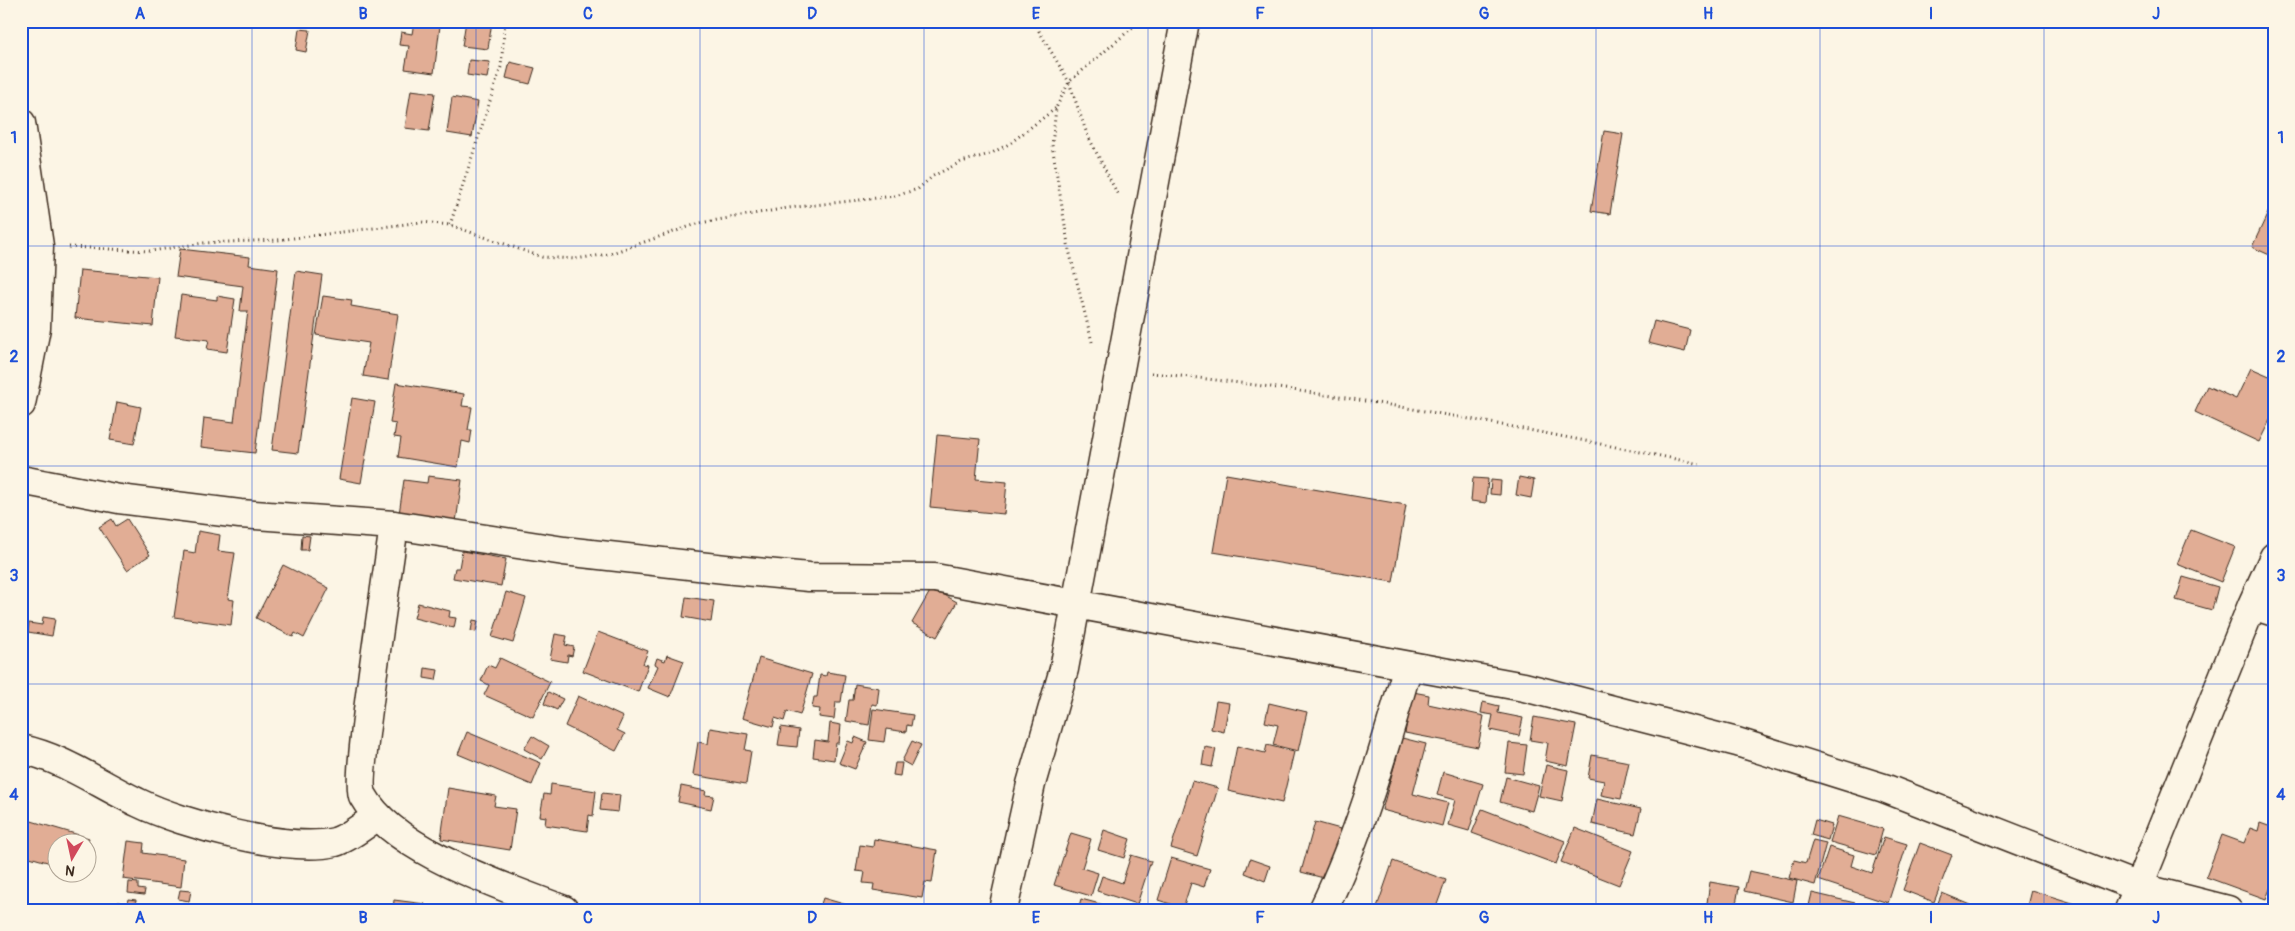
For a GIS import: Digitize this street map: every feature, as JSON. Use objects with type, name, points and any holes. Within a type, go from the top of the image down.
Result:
[{"type":"street","points":[[1003,910],[1031,784],[1064,669],[1118,370],[1185,21]]},
{"type":"street","points":[[21,123],[39,246],[36,328],[21,404]]},
{"type":"street","points":[[21,480],[119,499],[240,514],[394,525],[564,551],[734,570],[809,577],[935,578],[1524,687],[1737,742],[1884,788],[2133,899],[2228,910]]},
{"type":"street","points":[[394,525],[364,745],[362,794],[378,816],[412,842],[468,873],[564,910]]},
{"type":"street","points":[[2133,899],[2263,609],[2274,557]]},
{"type":"street","points":[[1323,910],[1353,842],[1382,756],[1408,666]]},
{"type":"street","points":[[21,749],[37,752],[93,777],[139,804],[192,824],[235,834],[308,844],[337,842],[378,816]]},
{"type":"path","points":[[450,225],[500,67],[505,21]]},
{"type":"path","points":[[1037,21],[1039,31],[1069,82],[1087,134],[1120,199]]},
{"type":"path","points":[[1093,345],[1086,326],[1069,250],[1052,145],[1056,108],[1069,82],[1140,21]]},
{"type":"path","points":[[39,246],[151,251],[204,243],[278,240],[422,222],[450,225],[542,257],[575,259],[609,254],[700,223],[788,208],[896,196],[918,189],[934,176],[961,162],[990,154],[1009,144],[1056,108]]},
{"type":"path","points":[[1118,370],[1254,383],[1366,401],[1549,433],[1700,464]]},
{"type":"building","points":[[466,21],[492,21],[488,49],[462,46]]},
{"type":"building","points":[[414,22],[440,26],[434,73],[405,69],[409,46],[399,45],[401,32],[412,34]]},
{"type":"building","points":[[299,29],[310,30],[306,52],[296,50]]},
{"type":"building","points":[[469,60],[490,62],[487,78],[467,75]]},
{"type":"building","points":[[510,62],[535,68],[530,84],[506,78]]},
{"type":"building","points":[[411,90],[435,93],[429,131],[405,128]]},
{"type":"building","points":[[452,97],[478,102],[472,137],[447,133]]},
{"type":"building","points":[[1604,131],[1623,134],[1610,214],[1591,211]]},
{"type":"building","points":[[2274,202],[2274,257],[2252,247]]},
{"type":"building","points":[[180,249],[250,257],[249,265],[278,269],[255,453],[201,447],[204,418],[234,422],[248,311],[240,311],[243,286],[176,277]]},
{"type":"building","points":[[80,270],[158,277],[153,326],[75,318]]},
{"type":"building","points":[[296,271],[322,275],[298,453],[272,450]]},
{"type":"building","points":[[181,295],[217,300],[217,296],[235,299],[227,352],[207,349],[209,340],[175,336]]},
{"type":"building","points":[[323,296],[352,300],[351,306],[398,314],[388,380],[363,376],[369,343],[316,335]]},
{"type":"building","points":[[1654,321],[1690,330],[1685,352],[1648,343]]},
{"type":"building","points":[[2251,368],[2274,378],[2271,395],[2274,396],[2274,412],[2259,442],[2195,412],[2207,386],[2236,399]]},
{"type":"building","points":[[396,383],[464,394],[462,406],[472,407],[468,430],[472,430],[470,443],[462,441],[458,467],[398,457],[401,438],[394,437],[396,424],[390,423]]},
{"type":"building","points":[[352,398],[375,402],[361,483],[339,479]]},
{"type":"building","points":[[117,402],[141,407],[134,444],[110,440]]},
{"type":"building","points":[[937,435],[980,439],[976,479],[1007,482],[1004,514],[930,507]]},
{"type":"building","points":[[1226,474],[1406,505],[1393,582],[1213,552]]},
{"type":"building","points":[[428,476],[462,480],[456,522],[399,514],[404,480],[427,483]]},
{"type":"building","points":[[1519,477],[1534,480],[1531,498],[1516,495]]},
{"type":"building","points":[[1473,478],[1488,479],[1486,503],[1471,501]]},
{"type":"building","points":[[1491,480],[1501,481],[1500,495],[1490,494]]},
{"type":"building","points":[[112,519],[116,526],[127,519],[150,555],[127,570],[99,527]]},
{"type":"building","points":[[2191,530],[2235,547],[2221,582],[2177,564]]},
{"type":"building","points":[[198,531],[220,535],[218,551],[235,553],[228,599],[234,600],[231,625],[174,617],[184,551],[195,553]]},
{"type":"building","points":[[302,535],[310,536],[308,550],[301,550]]},
{"type":"building","points":[[462,551],[506,559],[501,586],[453,578],[455,568],[459,568]]},
{"type":"building","points":[[283,565],[329,588],[304,638],[295,633],[293,637],[256,618]]},
{"type":"building","points":[[2183,577],[2218,587],[2212,610],[2176,600]]},
{"type":"building","points":[[932,588],[957,602],[937,637],[912,623]]},
{"type":"building","points":[[506,592],[526,598],[513,643],[492,637]]},
{"type":"building","points":[[686,597],[714,601],[711,622],[683,617]]},
{"type":"building","points":[[418,603],[450,611],[449,617],[456,618],[454,628],[414,618]]},
{"type":"building","points":[[43,617],[55,619],[52,636],[28,632],[29,623],[42,625]]},
{"type":"building","points":[[473,620],[478,621],[476,632],[471,631]]},
{"type":"building","points":[[598,632],[648,651],[643,664],[648,665],[638,692],[583,671]]},
{"type":"building","points":[[555,634],[567,636],[565,645],[574,647],[572,656],[568,655],[567,662],[550,659]]},
{"type":"building","points":[[667,655],[684,661],[670,697],[648,688],[658,666],[655,664],[657,658],[665,661]]},
{"type":"building","points":[[500,658],[550,682],[533,717],[484,695],[489,685],[481,681],[488,665],[495,668]]},
{"type":"building","points":[[759,658],[812,674],[800,715],[787,711],[784,721],[775,718],[773,727],[742,718]]},
{"type":"building","points":[[425,668],[438,670],[436,680],[424,678]]},
{"type":"building","points":[[827,672],[845,675],[841,702],[836,702],[834,719],[819,717],[820,709],[812,708],[814,697],[817,697],[820,675],[826,676]]},
{"type":"building","points":[[855,684],[879,688],[877,705],[872,704],[869,725],[846,721],[849,700],[853,700]]},
{"type":"building","points":[[548,692],[563,699],[557,710],[544,704]]},
{"type":"building","points":[[1413,692],[1429,695],[1428,704],[1484,716],[1478,747],[1405,733]]},
{"type":"building","points":[[578,696],[623,717],[617,730],[625,734],[616,751],[565,726]]},
{"type":"building","points":[[1216,701],[1229,703],[1224,732],[1211,729]]},
{"type":"building","points":[[1483,702],[1499,706],[1498,713],[1523,718],[1519,736],[1490,730],[1493,715],[1481,713]]},
{"type":"building","points":[[1269,703],[1307,712],[1298,751],[1273,745],[1278,725],[1265,722]]},
{"type":"building","points":[[873,709],[913,715],[911,726],[907,725],[906,732],[886,729],[884,742],[869,740]]},
{"type":"building","points":[[1534,717],[1576,725],[1568,766],[1545,761],[1548,743],[1530,740]]},
{"type":"building","points":[[830,723],[841,725],[839,743],[836,743],[834,760],[813,757],[815,740],[828,742]]},
{"type":"building","points":[[781,727],[799,730],[797,747],[778,745]]},
{"type":"building","points":[[710,728],[748,734],[745,750],[751,751],[746,784],[693,775],[698,742],[708,744]]},
{"type":"building","points":[[467,732],[541,763],[532,785],[458,754]]},
{"type":"building","points":[[532,736],[549,746],[542,759],[524,749]]},
{"type":"building","points":[[855,737],[867,742],[855,769],[839,763],[848,741],[853,743]]},
{"type":"building","points":[[1402,738],[1426,744],[1413,794],[1448,803],[1442,826],[1382,810]]},
{"type":"building","points":[[912,741],[921,745],[911,766],[902,761]]},
{"type":"building","points":[[1509,743],[1527,745],[1523,774],[1505,772]]},
{"type":"building","points":[[1267,745],[1294,752],[1282,803],[1228,791],[1237,746],[1265,753]]},
{"type":"building","points":[[1205,747],[1216,749],[1212,767],[1202,765]]},
{"type":"building","points":[[1592,755],[1629,762],[1621,799],[1601,795],[1604,781],[1588,778]]},
{"type":"building","points":[[895,763],[902,763],[900,776],[893,775]]},
{"type":"building","points":[[1546,765],[1568,770],[1562,801],[1539,796]]},
{"type":"building","points":[[1443,772],[1483,784],[1469,831],[1448,825],[1455,800],[1437,795]]},
{"type":"building","points":[[1506,777],[1539,786],[1532,811],[1500,802]]},
{"type":"building","points":[[1192,781],[1218,788],[1197,856],[1171,848]]},
{"type":"building","points":[[551,784],[596,791],[593,816],[589,815],[587,831],[545,825],[546,817],[540,816],[544,794],[550,795]]},
{"type":"building","points":[[681,786],[706,791],[705,795],[714,796],[711,809],[678,802]]},
{"type":"building","points":[[448,788],[496,796],[494,806],[516,809],[510,850],[441,839]]},
{"type":"building","points":[[602,793],[620,795],[618,812],[600,810]]},
{"type":"building","points":[[1597,799],[1641,809],[1635,834],[1592,824]]},
{"type":"building","points":[[1482,809],[1565,841],[1556,864],[1472,833]]},
{"type":"building","points":[[1838,816],[1883,829],[1876,855],[1830,842]]},
{"type":"building","points":[[28,820],[75,834],[48,834],[48,862],[26,856],[28,848],[21,846]]},
{"type":"building","points":[[1815,820],[1832,825],[1828,840],[1811,835]]},
{"type":"building","points":[[1315,822],[1344,830],[1331,880],[1301,872]]},
{"type":"building","points":[[2260,823],[2274,828],[2274,879],[2266,899],[2206,877],[2222,835],[2244,843],[2250,828],[2258,831]]},
{"type":"building","points":[[1575,828],[1633,851],[1619,885],[1561,862]]},
{"type":"building","points":[[1104,830],[1130,839],[1124,858],[1098,850]]},
{"type":"building","points":[[1071,833],[1091,839],[1082,868],[1098,873],[1091,896],[1054,885]]},
{"type":"building","points":[[1884,837],[1907,844],[1888,903],[1818,880],[1829,847],[1854,855],[1851,866],[1872,873]]},
{"type":"building","points":[[874,839],[937,850],[932,883],[925,882],[922,898],[873,890],[874,884],[863,883],[865,872],[856,871],[860,845],[873,847]]},
{"type":"building","points":[[1813,840],[1826,843],[1815,885],[1789,878],[1794,860],[1806,863]]},
{"type":"building","points":[[128,841],[144,843],[143,853],[184,859],[181,887],[123,879]]},
{"type":"building","points":[[1920,843],[1952,855],[1934,902],[1903,890]]},
{"type":"building","points":[[1131,855],[1151,861],[1137,904],[1097,891],[1102,876],[1122,883]]},
{"type":"building","points":[[1171,858],[1210,869],[1204,887],[1191,883],[1183,908],[1158,900]]},
{"type":"building","points":[[1250,859],[1270,866],[1265,881],[1245,873]]},
{"type":"building","points":[[1393,861],[1446,880],[1435,910],[1376,910]]},
{"type":"building","points":[[1749,871],[1797,881],[1793,902],[1744,891]]},
{"type":"building","points":[[129,882],[138,883],[138,889],[145,890],[144,895],[128,893]]},
{"type":"building","points":[[1710,882],[1739,887],[1735,910],[1706,910]]},
{"type":"building","points":[[180,890],[191,891],[189,901],[178,899]]},
{"type":"building","points":[[2031,890],[2079,905],[2078,910],[2026,910]]},
{"type":"building","points":[[1812,893],[1855,903],[1853,910],[1808,910]]},
{"type":"building","points":[[1942,893],[1971,905],[1969,910],[1935,910]]},
{"type":"building","points":[[823,898],[864,910],[819,910]]},
{"type":"building","points":[[128,899],[136,900],[134,910],[117,910],[118,902],[127,904]]},
{"type":"building","points":[[1081,899],[1123,910],[1078,910]]},
{"type":"building","points":[[394,900],[425,904],[424,910],[393,910]]}]
